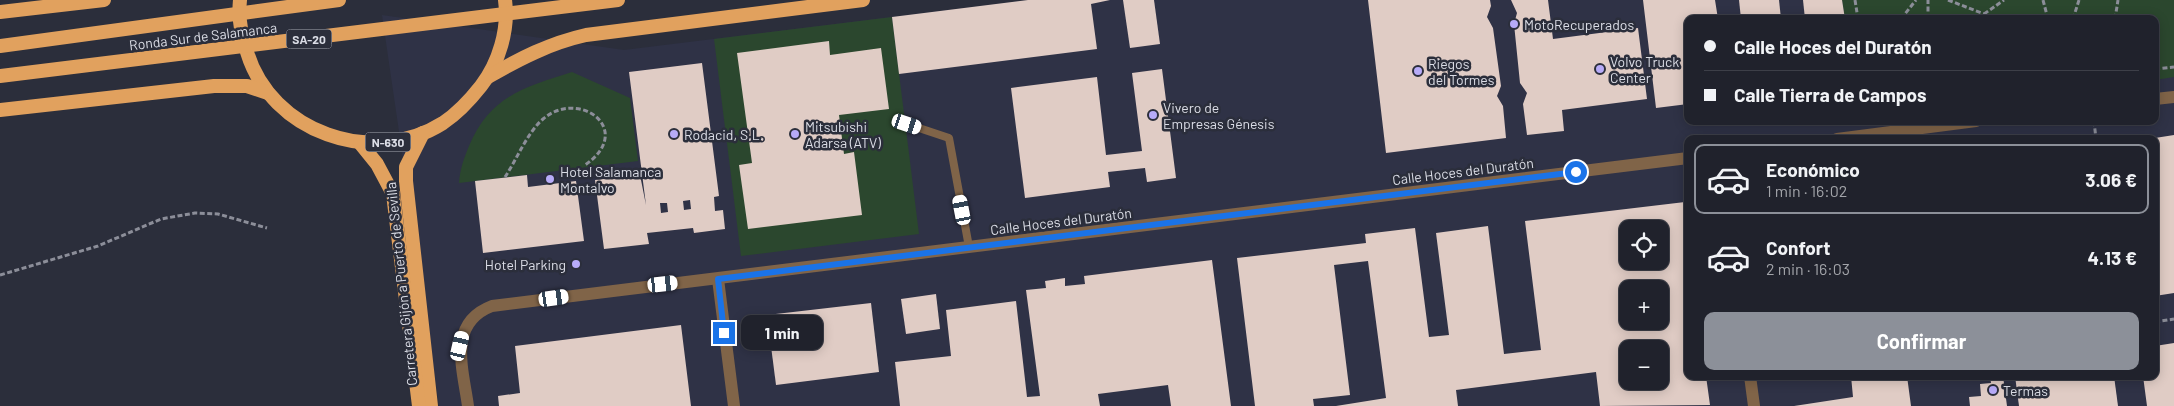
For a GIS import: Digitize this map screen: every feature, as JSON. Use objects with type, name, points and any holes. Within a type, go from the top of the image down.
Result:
[{"type":"highway","points":[[0,12],[104,0]]},
{"type":"highway","name":"N-630","points":[[240,0],[241,33],[251,66],[268,94],[286,112],[308,126],[336,138],[360,142],[401,140],[423,133],[443,123],[467,104],[488,77],[498,54],[503,36],[505,0]]},
{"type":"highway","name":"Ronda Sur de Salamanca","points":[[0,46],[339,0]]},
{"type":"highway","name":"Ronda Sur de Salamanca","points":[[0,76],[618,0]]},
{"type":"highway","points":[[488,77],[522,57],[563,40],[586,35],[863,0]]},
{"type":"highway","points":[[0,110],[222,85],[248,86],[268,94]]},
{"type":"highway","name":"Carretera Gijón a Puerto de Sevilla","points":[[423,133],[406,167],[406,181],[431,406]]},
{"type":"highway","name":"Carretera Gijón a Puerto de Sevilla","points":[[360,142],[377,164],[393,194],[419,406]]},
{"type":"street","points":[[2159,98],[2174,96]]},
{"type":"street","points":[[1868,135],[1945,125]]},
{"type":"street","name":"Calle Hoces del Duratón","points":[[468,406],[460,346],[468,322],[475,315],[492,306],[1684,158]]},
{"type":"street","points":[[718,279],[734,406]]},
{"type":"street","points":[[1751,380],[1754,406]]},
{"type":"lane","points":[[907,124],[949,138],[969,247]]},
{"type":"path","points":[[1855,0],[1857,15]]},
{"type":"path","points":[[1904,15],[1916,0]]},
{"type":"path","points":[[1928,0],[1928,15]]},
{"type":"path","points":[[1948,0],[1984,14],[2004,0]]},
{"type":"path","points":[[2043,0],[2047,15]]},
{"type":"path","points":[[2074,15],[2079,0]]},
{"type":"path","points":[[2116,15],[2118,0]]},
{"type":"path","points":[[2159,69],[2174,67]]},
{"type":"path","points":[[505,178],[536,127],[545,118],[561,111],[588,110],[598,116],[603,126],[604,145],[599,155],[585,165]]},
{"type":"path","points":[[0,275],[98,246],[162,219],[195,213],[218,214],[267,228]]},
{"type":"path","points":[[2159,321],[2174,319]]},
{"type":"shaded area","points":[[1028,0],[2174,0],[2174,406],[439,406],[382,15],[624,50]]},
{"type":"green space","points":[[1842,0],[2174,0],[2174,77],[2159,79],[2159,15],[1844,15]]},
{"type":"green space","points":[[892,17],[919,234],[741,256],[714,39]]},
{"type":"green space","points":[[572,72],[630,98],[638,161],[459,183],[462,164],[469,146],[487,115],[498,105],[524,89]]},
{"type":"building","points":[[1028,0],[1110,0],[1091,4],[1097,49],[899,74],[892,17]]},
{"type":"building","points":[[1123,0],[1154,0],[1160,44],[1130,48]]},
{"type":"building","name":"Riegos del Tormes","points":[[1368,0],[1490,0],[1491,6],[1487,17],[1493,28],[1501,86],[1497,96],[1503,106],[1506,138],[1386,153]]},
{"type":"building","points":[[1511,0],[1548,0],[1553,39],[1638,28],[1647,99],[1562,110],[1564,131],[1527,135],[1523,104],[1527,93],[1520,83],[1514,24],[1517,13]]},
{"type":"building","points":[[1643,0],[1715,0],[1717,15],[1684,15],[1684,104],[1656,108]]},
{"type":"building","points":[[1739,0],[1779,0],[1781,15],[1741,15]]},
{"type":"building","points":[[1803,0],[1842,0],[1844,15],[1805,15]]},
{"type":"building","name":"Mitsubishi Adarsa (ATV)","points":[[829,41],[830,55],[881,48],[889,109],[839,115],[844,154],[854,152],[862,215],[748,229],[739,165],[752,163],[737,53]]},
{"type":"building","name":"Rodacid, S.L.","points":[[702,63],[719,196],[714,197],[715,211],[723,210],[725,229],[694,233],[693,228],[647,233],[649,244],[604,249],[595,180],[640,175],[646,205],[629,72]],"holes":[[[690,200],[691,209],[684,210],[683,201]],[[660,203],[667,203],[668,212],[661,213]]]},
{"type":"building","points":[[1162,69],[1176,178],[1147,182],[1145,168],[1108,172],[1110,187],[1025,198],[1011,88],[1097,77],[1106,155],[1142,151],[1132,73]]},
{"type":"building","points":[[2174,135],[2174,293],[2159,295],[2159,137]]},
{"type":"building","name":"Hotel Salamanca Montalvo","points":[[527,175],[528,187],[576,181],[584,241],[483,253],[475,181]]},
{"type":"building","points":[[1684,202],[1684,380],[1707,380],[1710,405],[1600,406],[1596,372],[1456,390],[1458,406],[1336,406],[1386,398],[1368,261],[1334,265],[1350,395],[1313,399],[1314,406],[1255,406],[1237,258],[1366,243],[1365,234],[1415,228],[1429,337],[1449,335],[1436,233],[1488,226],[1504,354],[1541,350],[1525,221]]},
{"type":"building","points":[[1212,260],[1231,406],[1171,406],[1168,385],[1098,394],[1100,406],[900,406],[895,362],[951,356],[946,310],[1016,301],[1027,397],[1040,396],[1026,290],[1046,288],[1045,281],[1065,278],[1065,286],[1085,284],[1084,276]]},
{"type":"building","points":[[936,294],[940,329],[906,334],[901,299]]},
{"type":"building","points":[[871,303],[879,372],[776,385],[767,315]]},
{"type":"building","points":[[681,325],[691,406],[499,406],[498,396],[520,393],[515,346]]},
{"type":"building","points":[[2174,343],[2174,406],[2147,406],[2144,380],[2159,380],[2159,345]]},
{"type":"building","points":[[1851,380],[1908,380],[1911,406],[1794,406],[1853,397]]},
{"type":"building","name":"Termas","points":[[1991,380],[2004,380],[2007,406],[1970,406],[1969,397],[1981,396],[1980,384],[1991,383]]},
{"type":"building","points":[[2016,380],[2115,380],[2118,406],[2019,406]]},
{"type":"place","name":"MotoRecuperados","points":[[1514,24]]},
{"type":"place","name":"Volvo Truck Center","points":[[1600,69]]},
{"type":"place","name":"Riegos del Tormes","points":[[1418,71]]},
{"type":"place","name":"Vivero de Empresas Génesis","points":[[1153,115]]},
{"type":"place","name":"Rodacid, S.L.","points":[[674,134]]},
{"type":"place","name":"Mitsubishi Adarsa (ATV)","points":[[795,134]]},
{"type":"place","name":"Hotel Salamanca Montalvo","points":[[550,179]]},
{"type":"place","name":"Hotel Parking","points":[[576,264]]},
{"type":"place","name":"Termas","points":[[1993,390]]},
{"type":"route","points":[[724,333],[718,279],[1576,172]]}]
